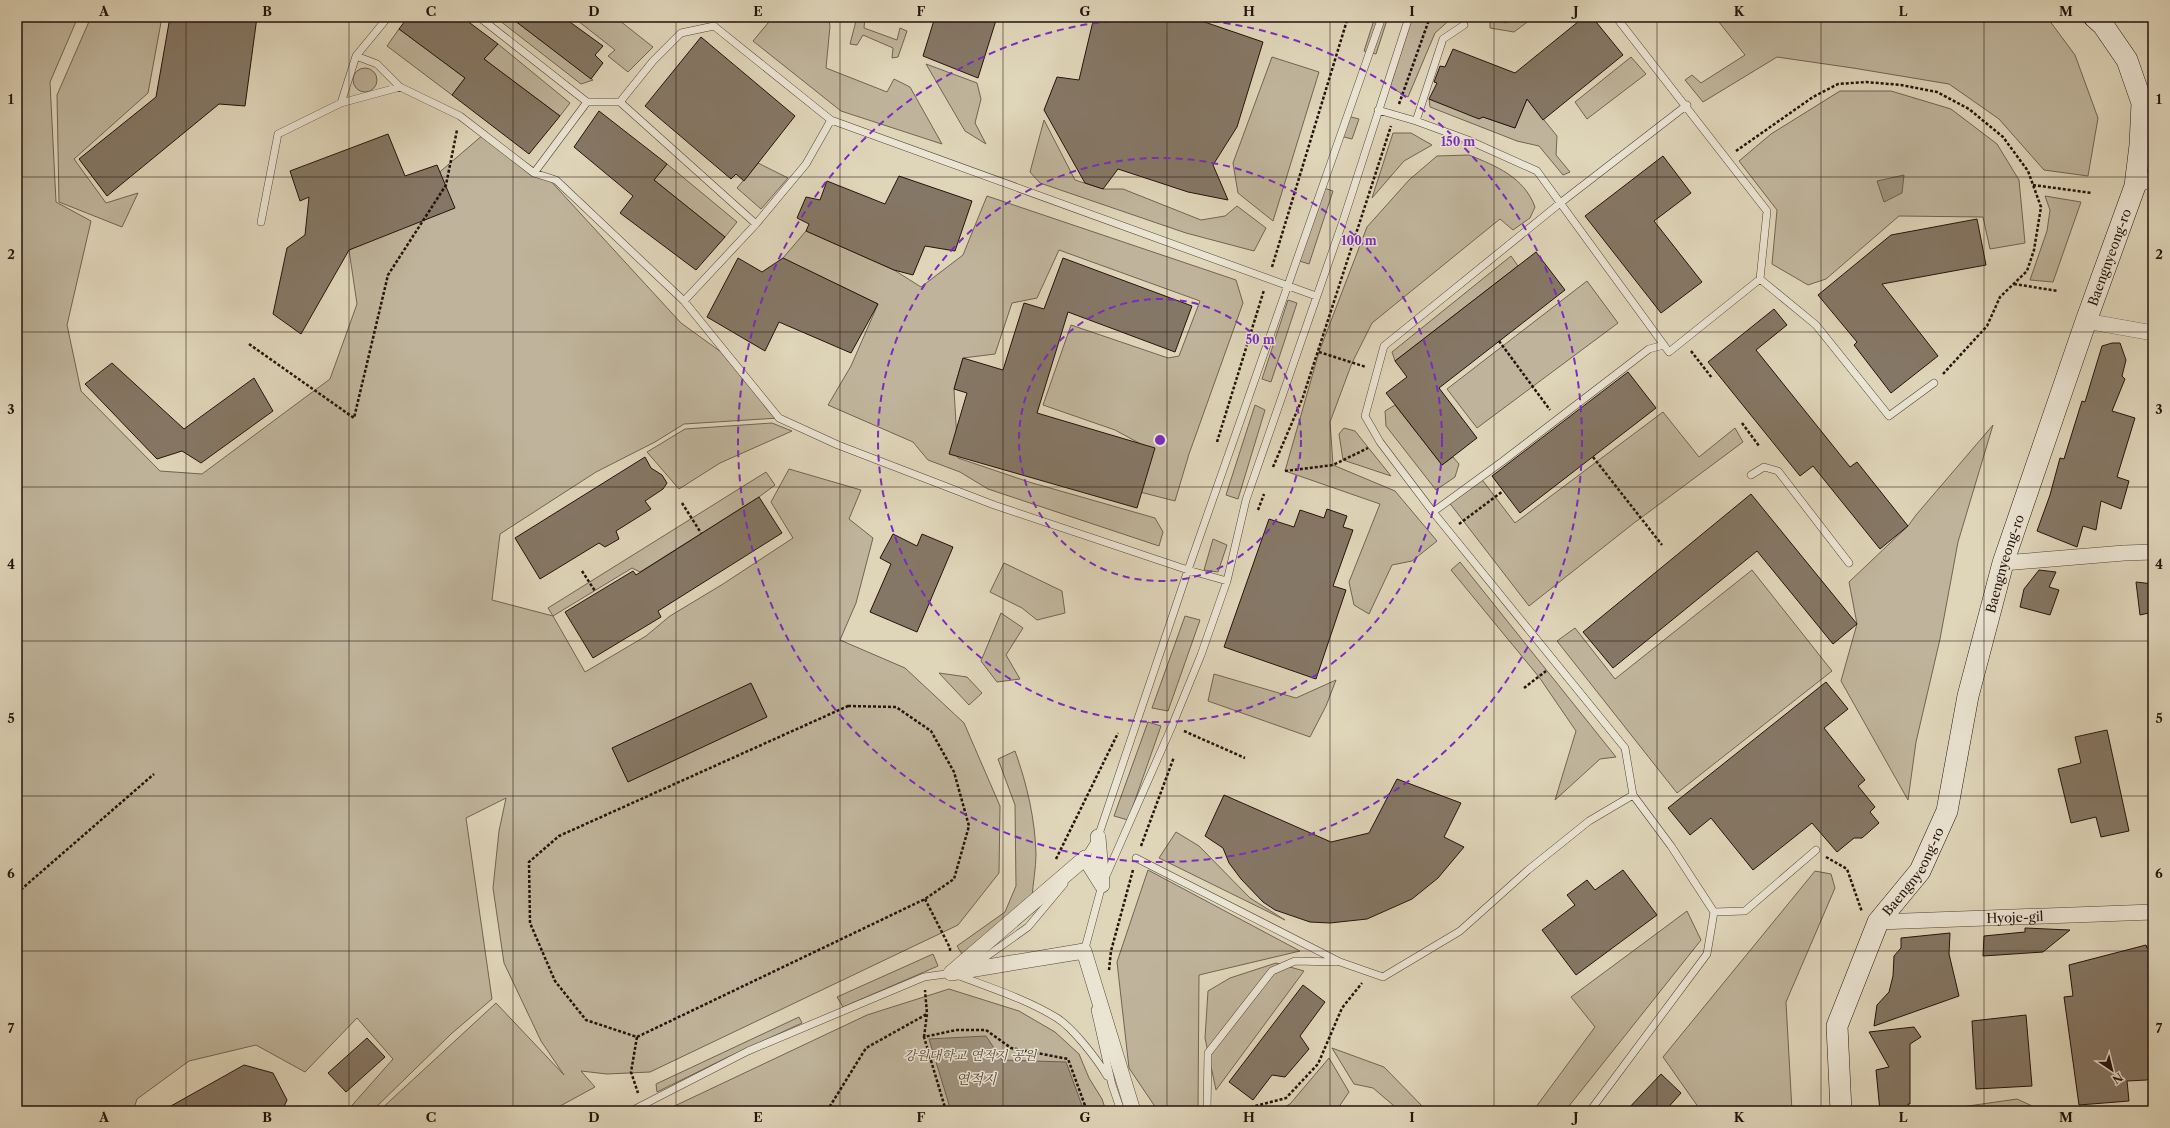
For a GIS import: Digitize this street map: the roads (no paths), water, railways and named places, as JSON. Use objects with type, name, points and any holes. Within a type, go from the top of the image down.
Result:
[{"type":"street","name":"Baengnyeong-ro","points":[[1842,1111],[1837,1026],[1869,921],[1920,871],[1947,811],[1968,696],[2004,563],[2086,321],[2144,182],[2140,144],[2148,102],[2127,60],[2103,25],[2094,17]]},
{"type":"street","points":[[2086,321],[2153,333]]},
{"type":"street","points":[[2004,563],[2153,552]]},
{"type":"street","points":[[959,972],[1085,858],[1102,885]]},
{"type":"street","name":"Hyoje-gil","points":[[1869,921],[2153,912]]},
{"type":"street","points":[[959,972],[1084,951],[1134,1111]]},
{"type":"lane","points":[[341,103],[356,56],[388,17]]},
{"type":"lane","points":[[479,17],[587,102],[620,102],[756,224]]},
{"type":"lane","points":[[1085,858],[1098,837],[1188,570],[1382,17]]},
{"type":"lane","points":[[1121,1111],[1112,1085],[1084,951],[1102,885],[1201,656],[1227,581],[1246,500],[1343,220],[1409,17]]},
{"type":"lane","points":[[1378,110],[1394,116],[1416,121],[1468,140],[1537,172],[1669,352],[1760,279],[1767,211],[1687,105],[1616,17]]},
{"type":"lane","points":[[1416,121],[1443,39],[1464,25]]},
{"type":"lane","points":[[620,102],[653,61],[681,33],[714,26],[831,120],[1316,296]]},
{"type":"lane","points":[[356,56],[377,64],[400,87],[460,116],[534,174],[556,180],[684,301],[728,357],[741,369],[779,418],[838,445],[994,505],[1188,570],[1227,581]]},
{"type":"lane","points":[[261,222],[278,134],[341,103],[400,87]]},
{"type":"lane","points":[[534,174],[587,102]]},
{"type":"lane","points":[[1590,1111],[1707,954],[1714,912],[1671,846],[1634,794],[1625,748],[1433,512],[1380,442],[1364,416],[1384,346],[1559,204],[1687,105]]},
{"type":"lane","points":[[684,301],[756,224],[806,164],[831,120]]},
{"type":"lane","points":[[1760,279],[1816,325],[1889,416],[1934,383]]},
{"type":"lane","points":[[1433,512],[1557,420],[1649,349],[1664,345]]},
{"type":"lane","points":[[1751,475],[1764,467],[1778,471],[1849,563]]},
{"type":"lane","points":[[1136,858],[1340,962],[1383,977],[1460,931],[1528,870],[1589,821],[1634,794]]},
{"type":"lane","points":[[1098,837],[1102,885]]},
{"type":"lane","points":[[1714,912],[1745,911],[1816,850]]},
{"type":"lane","points":[[1207,1111],[1208,1053],[1272,971],[1295,961],[1340,962]]},
{"type":"lane","points":[[631,1111],[748,1051],[924,977],[959,972],[1020,999],[1058,1018],[1096,1057],[1112,1085]]},
{"type":"water","points":[[1904,175],[1902,193],[1884,202],[1877,181]]},
{"type":"water","name":"연적지","points":[[986,1036],[1002,1060],[1066,1062],[1084,1111],[951,1111],[929,1039]]},
{"type":"park label","name":"강원대학교 연적지 공원","points":[[970,1055]]}]
